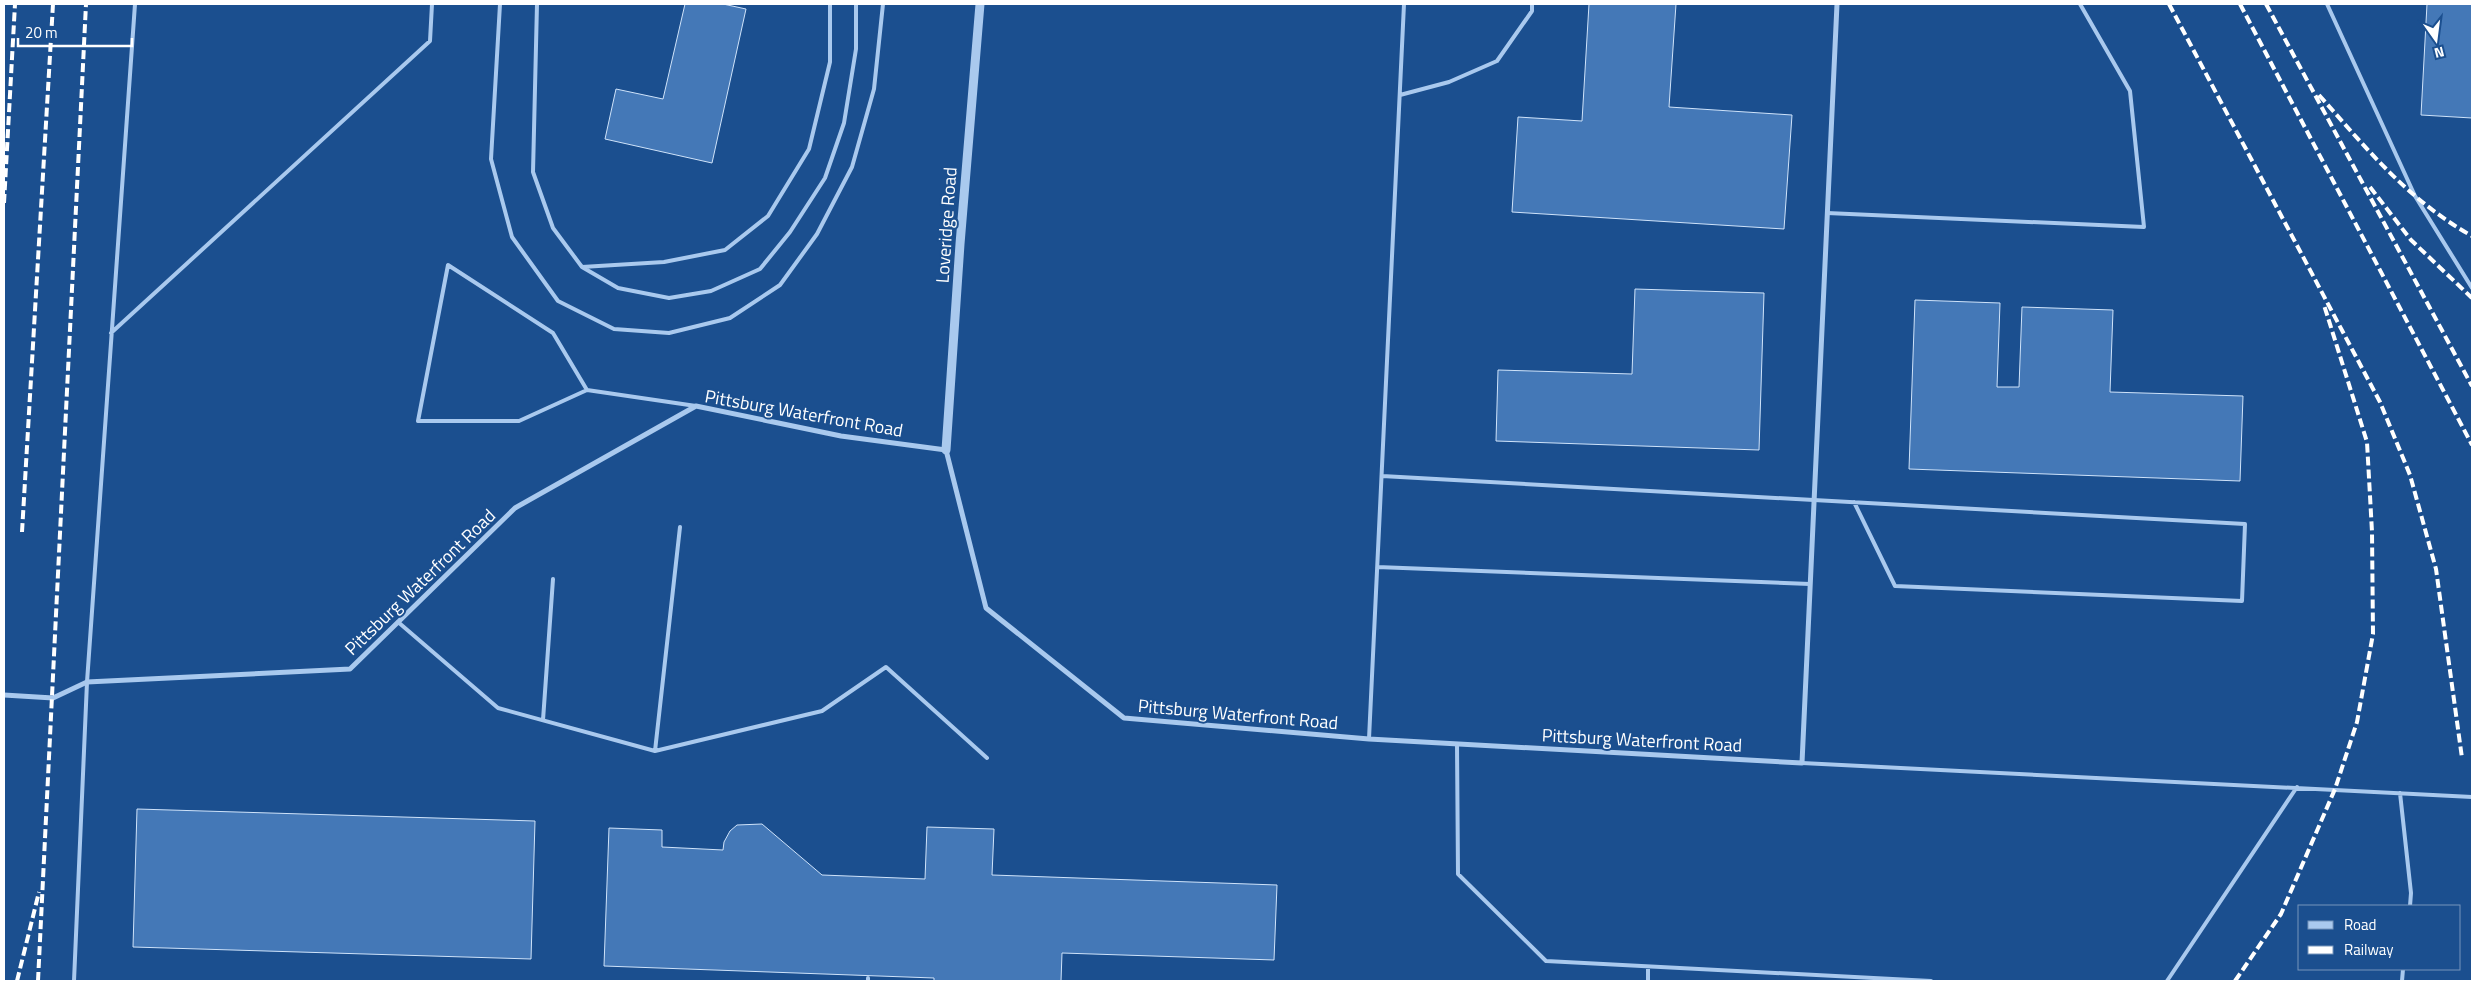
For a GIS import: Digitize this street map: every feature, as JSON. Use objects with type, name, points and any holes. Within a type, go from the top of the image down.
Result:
[{"type":"street","name":"Loveridge Road","points":[[946,450],[960,244],[980,4]]},
{"type":"street","points":[[1802,763],[1810,584],[1816,500],[1837,4]]},
{"type":"street","name":"Pittsburg Waterfront Road","points":[[4,695],[54,698],[87,682],[350,669],[516,508],[696,406],[841,436],[946,450],[986,608],[1124,718],[1369,739],[1802,763]]},
{"type":"lane","points":[[74,981],[87,682],[135,4]]},
{"type":"lane","points":[[112,333],[430,41],[432,4]]},
{"type":"lane","points":[[500,4],[491,159],[512,237],[558,301],[614,329],[670,333],[730,318],[780,285],[817,234],[852,167],[874,89],[883,4]]},
{"type":"lane","points":[[537,4],[533,172],[553,228],[582,267],[618,288],[669,298],[712,291],[760,270],[790,232],[825,178],[844,123],[856,49],[856,4]]},
{"type":"lane","points":[[582,267],[664,262],[725,250],[768,216],[809,149],[830,62],[830,4]]},
{"type":"lane","points":[[1369,739],[1404,4]]},
{"type":"lane","points":[[1400,96],[1449,82],[1497,61],[1532,11],[1532,4]]},
{"type":"lane","points":[[1827,213],[2144,227],[2130,92],[2080,4]]},
{"type":"lane","points":[[2327,4],[2415,196],[2472,288]]},
{"type":"lane","points":[[587,390],[553,333],[448,265],[418,421],[519,421],[587,390],[696,406]]},
{"type":"lane","points":[[1382,476],[1854,502],[2245,524],[2242,601],[1895,586],[1854,502]]},
{"type":"lane","points":[[655,751],[680,527]]},
{"type":"lane","points":[[1377,566],[1810,584]]},
{"type":"lane","points":[[543,720],[553,579]]},
{"type":"lane","points":[[398,622],[498,708],[655,751],[822,711],[886,667],[987,758]]},
{"type":"lane","points":[[1457,744],[1458,874],[1546,961],[1931,981]]},
{"type":"lane","points":[[1802,763],[2472,796]]},
{"type":"lane","points":[[2167,981],[2297,787]]},
{"type":"lane","points":[[2400,793],[2411,893],[2410,905]]},
{"type":"lane","points":[[1648,967],[1648,981]]},
{"type":"building","points":[[685,4],[723,4],[746,9],[712,163],[605,139],[616,89],[663,99]]},
{"type":"building","points":[[1589,4],[1676,4],[1669,107],[1792,115],[1784,229],[1512,212],[1518,117],[1582,121]]},
{"type":"building","points":[[2427,4],[2472,4],[2472,118],[2421,115]]},
{"type":"building","points":[[1635,289],[1764,293],[1759,450],[1496,441],[1498,370],[1632,374]]},
{"type":"building","points":[[1915,300],[2000,303],[1997,387],[2019,387],[2022,307],[2113,310],[2110,392],[2243,396],[2240,481],[1909,469]]},
{"type":"building","points":[[137,809],[535,821],[531,959],[133,947]]},
{"type":"building","points":[[762,824],[822,875],[925,879],[927,827],[994,829],[992,875],[1277,885],[1274,960],[1062,953],[1061,981],[934,981],[934,978],[604,966],[609,828],[662,830],[662,847],[723,850],[724,842],[730,831],[737,825]]},
{"type":"railway","points":[[4,203],[15,4]]},
{"type":"railway","points":[[22,532],[53,4]]},
{"type":"railway","points":[[38,981],[86,4]]},
{"type":"railway","points":[[2169,4],[2380,402],[2410,475],[2436,569],[2462,758]]},
{"type":"railway","points":[[2240,4],[2472,445]]},
{"type":"railway","points":[[2266,4],[2472,386]]},
{"type":"railway","points":[[2319,95],[2372,154],[2408,190],[2449,222],[2472,236]]},
{"type":"railway","points":[[2370,187],[2411,240],[2472,298]]},
{"type":"railway","points":[[2235,981],[2281,914],[2335,789],[2357,722],[2373,634],[2372,532],[2367,442],[2324,305]]},
{"type":"railway","points":[[17,981],[39,892]]}]
